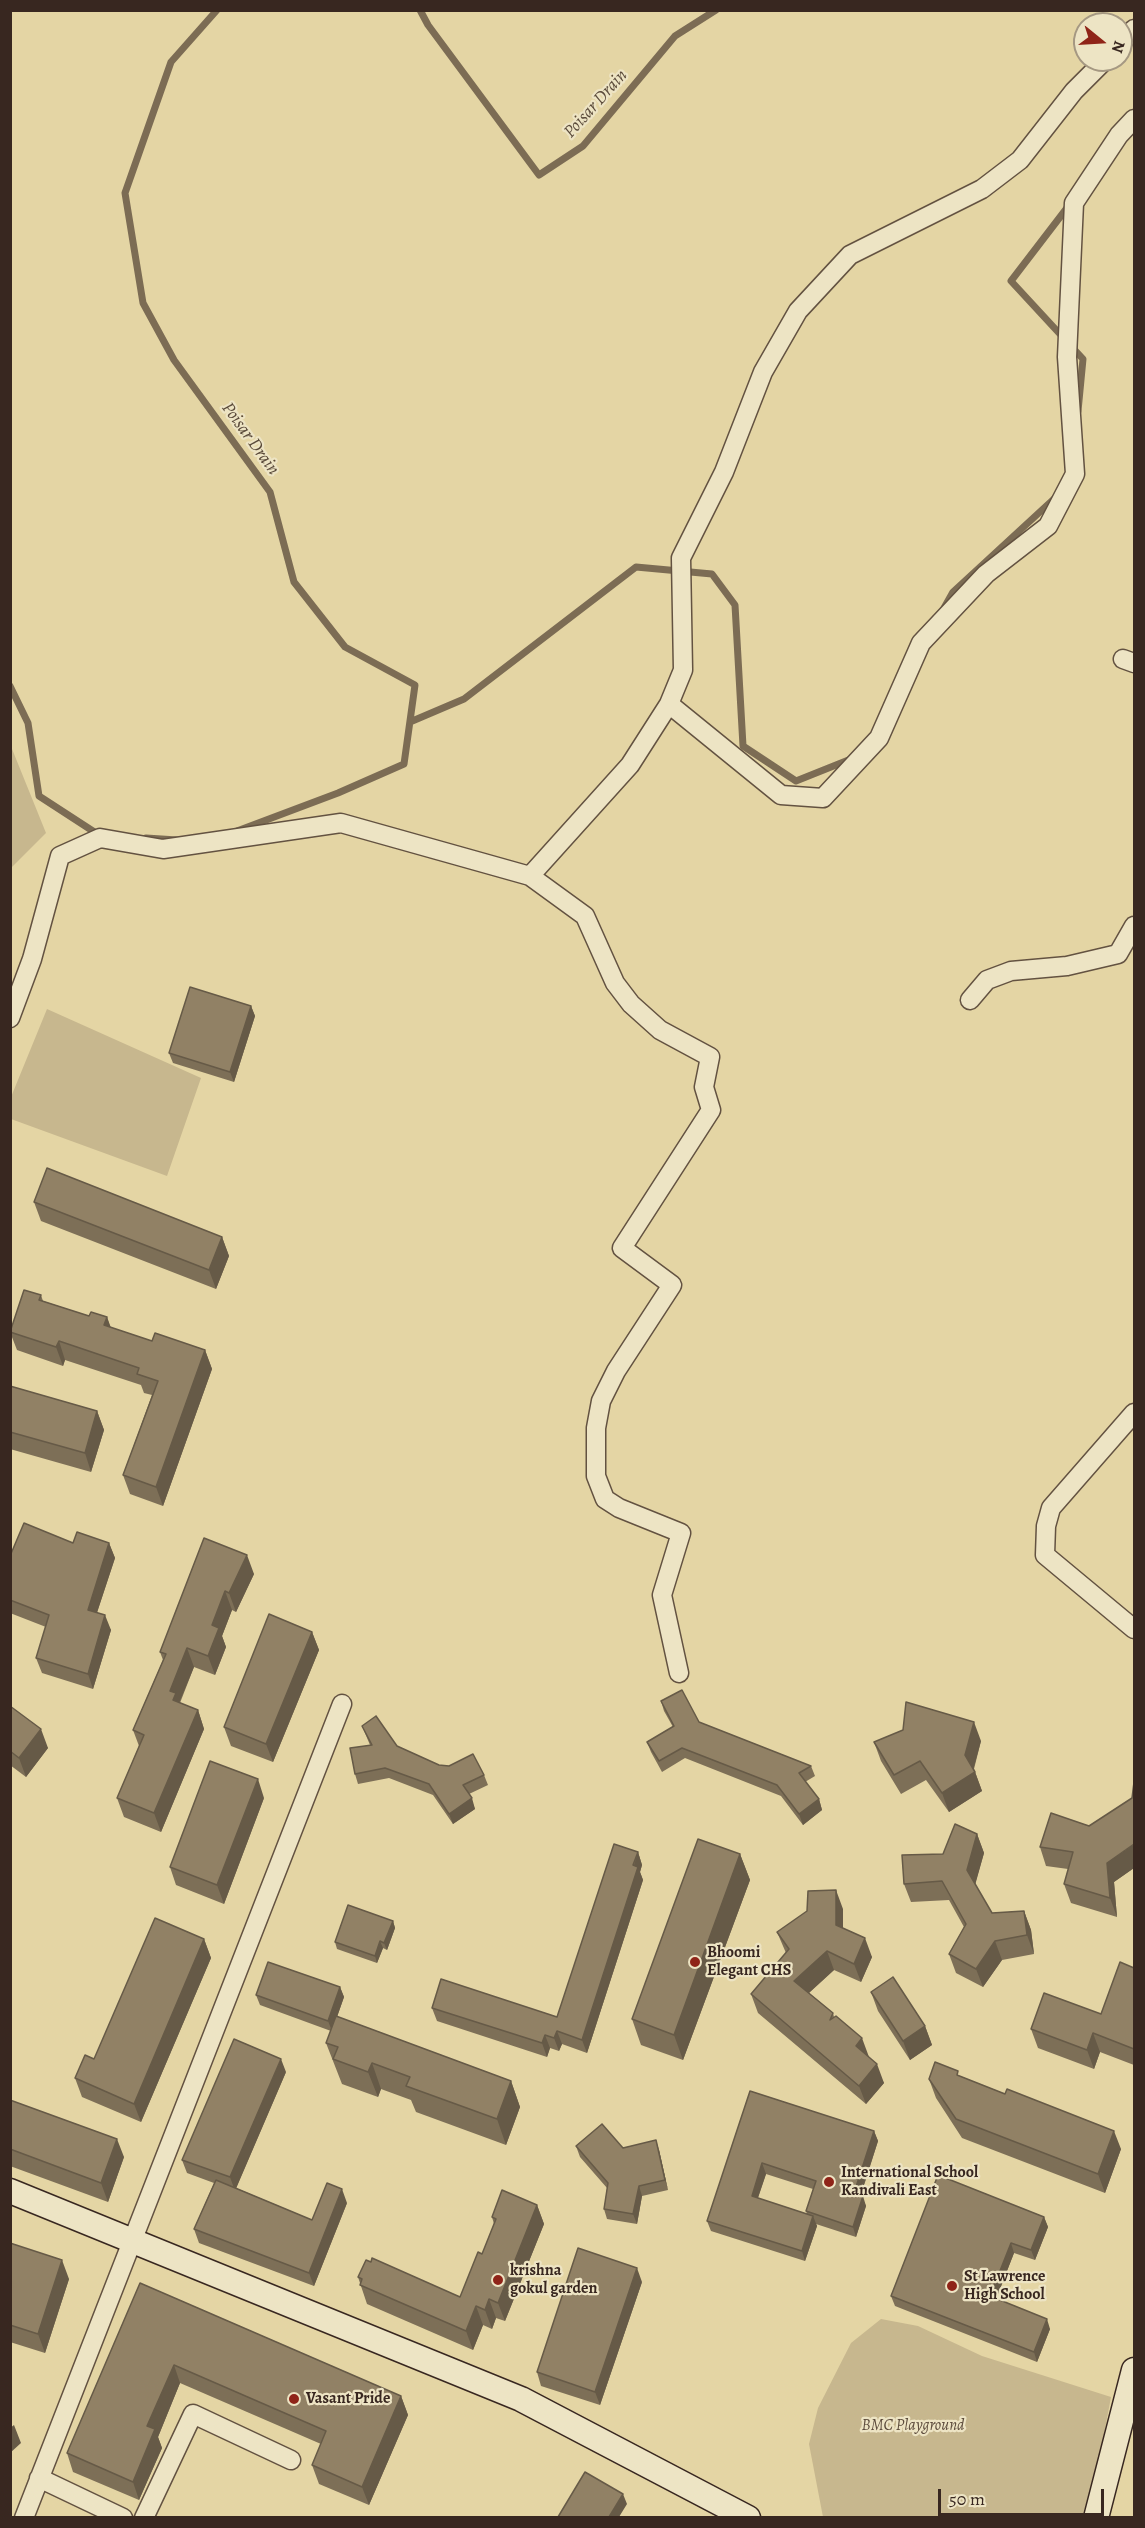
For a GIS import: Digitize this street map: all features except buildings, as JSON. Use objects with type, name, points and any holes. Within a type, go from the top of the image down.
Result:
[{"type":"street","points":[[530,876],[630,765],[669,704],[684,670],[681,558],[724,472],[763,372],[798,311],[850,255],[972,195],[1020,160],[1074,91],[1093,72]]},
{"type":"street","points":[[669,704],[781,795],[824,798],[879,738],[921,643],[986,573],[1048,526],[1075,474],[1067,357],[1074,203],[1123,130],[1134,119]]},
{"type":"street","points":[[10,1018],[32,959],[60,856],[100,838],[163,849],[342,823],[530,876],[585,916],[615,983],[631,1004],[660,1030],[710,1057],[704,1087],[711,1110],[622,1248],[672,1285],[616,1371],[601,1401],[596,1428],[596,1476],[605,1499],[619,1508],[681,1533],[662,1595],[679,1674]]},
{"type":"street","points":[[970,1000],[987,980],[1011,971],[1067,966],[1118,954],[1134,926]]},
{"type":"street","points":[[1134,1413],[1051,1508],[1046,1526],[1045,1555],[1134,1629]]},
{"type":"street","points":[[24,2517],[130,2239],[342,1704]]},
{"type":"street","points":[[10,2191],[521,2399],[748,2517]]},
{"type":"street","points":[[1096,2517],[1134,2370]]},
{"type":"street","points":[[144,2517],[193,2414],[291,2460]]},
{"type":"street","points":[[39,2478],[123,2517]]},
{"type":"green space","points":[[10,744],[46,833],[11,868],[10,868]]},
{"type":"green space","points":[[47,1009],[201,1078],[167,1176],[11,1119],[11,1097]]},
{"type":"green space","name":"BMC Playground","points":[[881,2319],[918,2326],[982,2356],[1111,2397],[1099,2461],[1082,2517],[823,2517],[809,2444],[818,2408],[851,2343]]},
{"type":"waterway","name":"Poisar Drain","points":[[217,10],[171,62],[125,193],[143,303],[174,360],[270,492],[294,582],[345,647],[415,685],[404,764],[338,793],[237,831]]},
{"type":"waterway","name":"Poisar Drain","points":[[420,10],[428,25],[539,175],[583,146],[675,36],[716,10]]},
{"type":"waterway","points":[[1070,204],[1011,281],[1083,359],[1078,411]]},
{"type":"waterway","points":[[944,608],[953,592],[1055,498]]},
{"type":"waterway","points":[[410,722],[464,699],[636,567],[712,574],[735,605],[743,746],[796,781],[851,759]]},
{"type":"waterway","points":[[10,686],[28,723],[39,796],[99,835]]},
{"type":"waterway","name":"Poisar Drain","points":[[146,838],[177,840]]},
{"type":"place","name":"Bhoomi Elegant CHS","points":[[695,1962]]},
{"type":"place","name":"International School Kandivali East","points":[[829,2182]]},
{"type":"place","name":"krishna gokul garden","points":[[498,2280]]},
{"type":"place","name":"St Lawrence High School","points":[[952,2286]]},
{"type":"place","name":"Vasant Pride","points":[[294,2399]]}]
